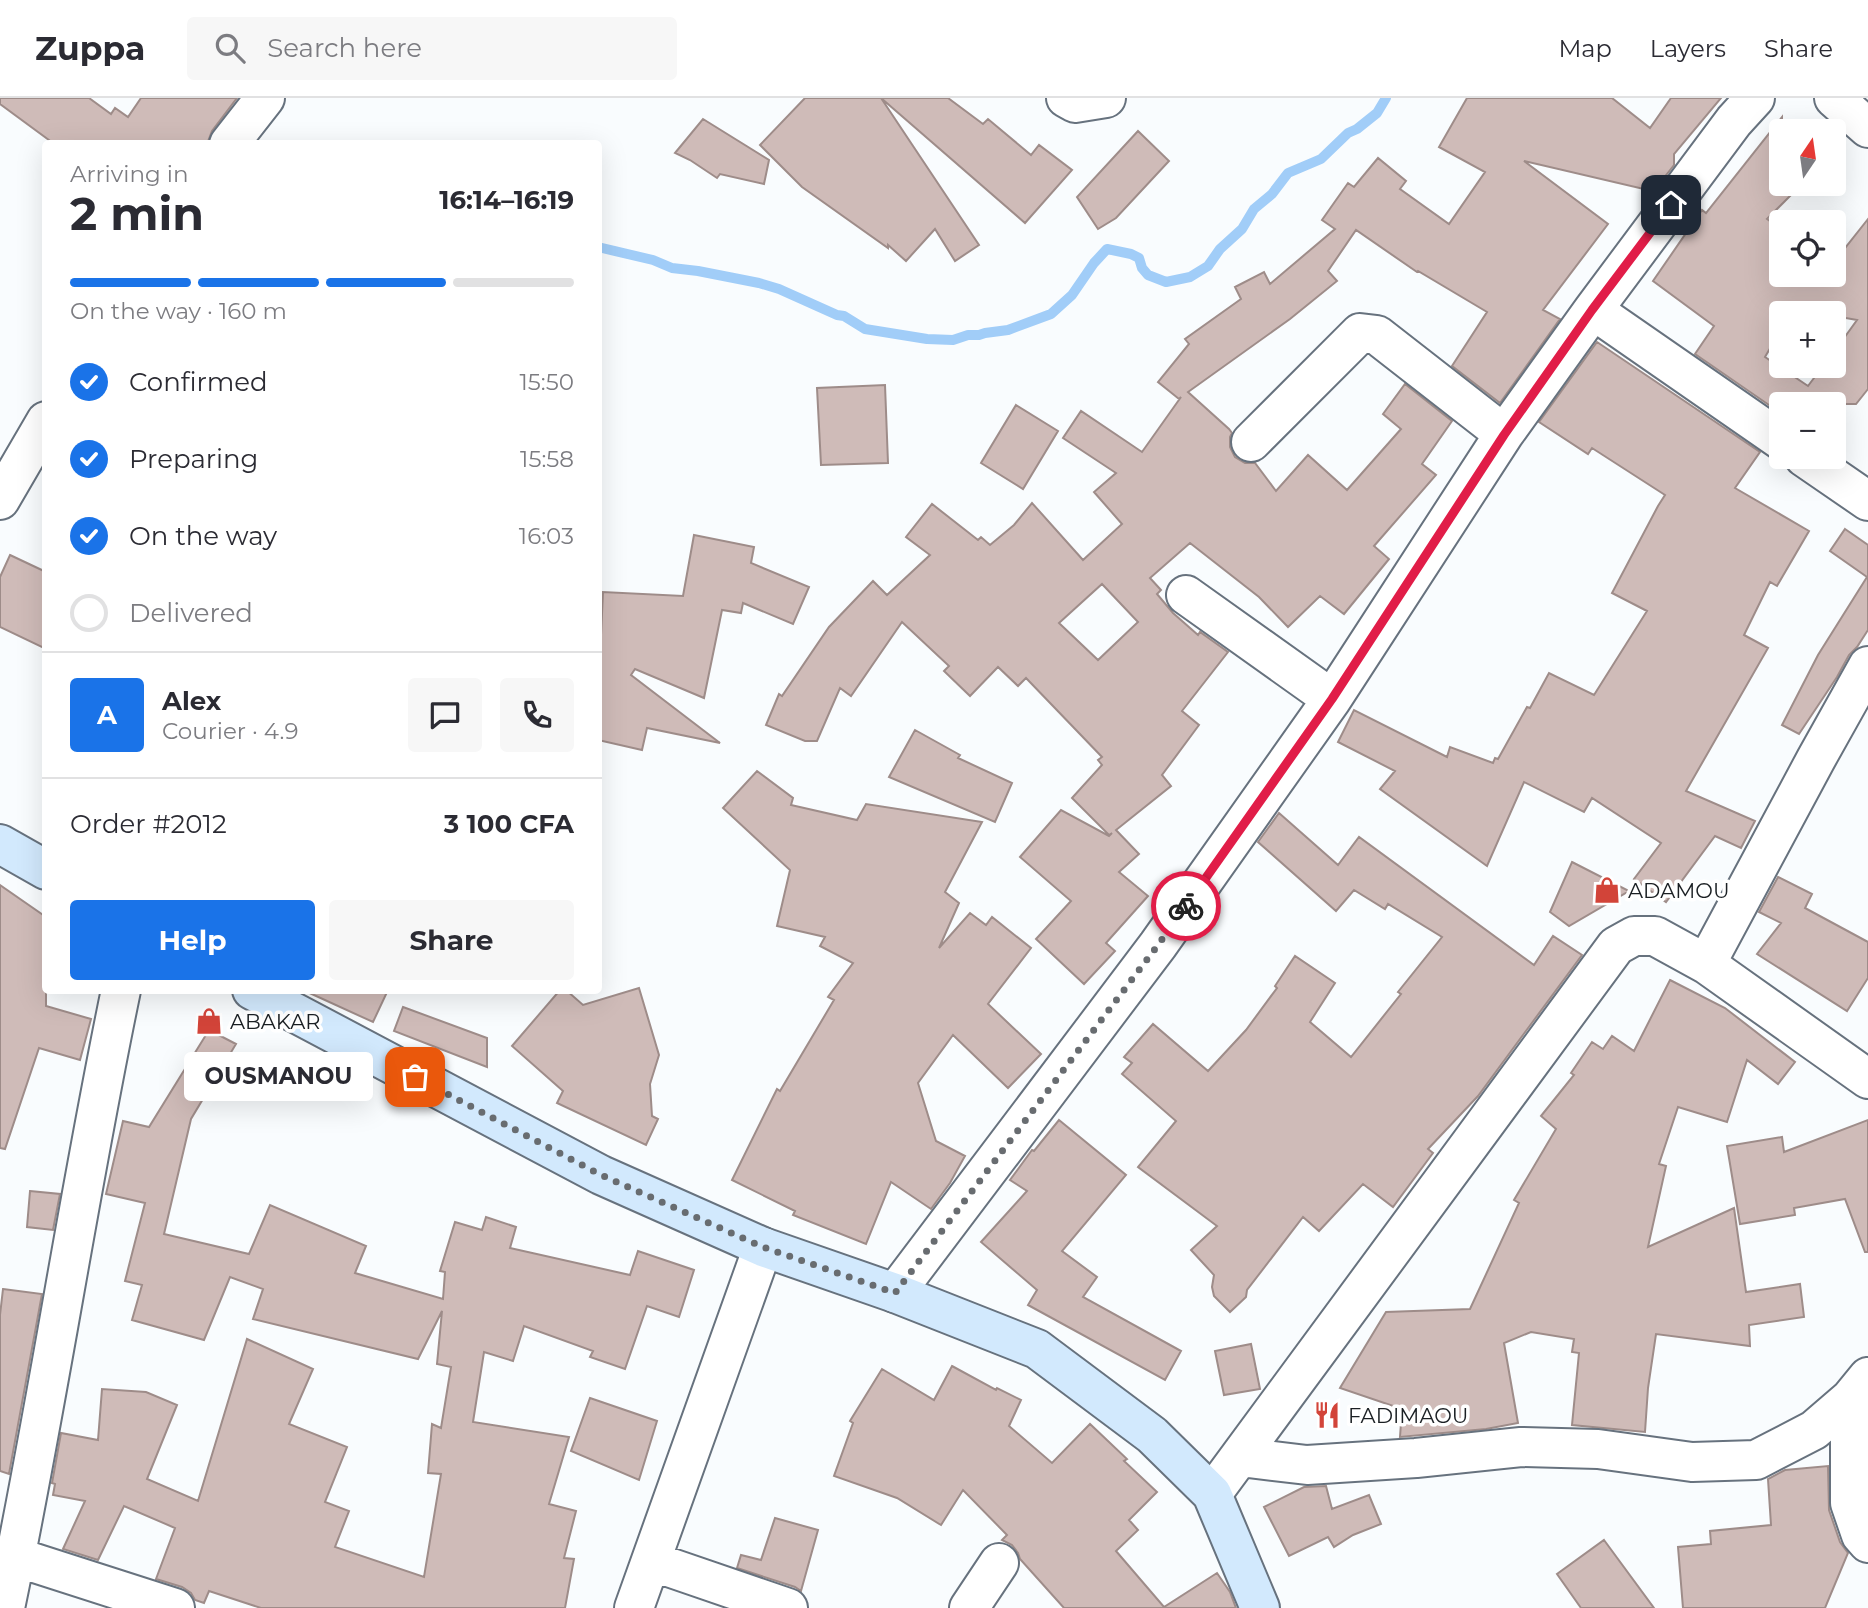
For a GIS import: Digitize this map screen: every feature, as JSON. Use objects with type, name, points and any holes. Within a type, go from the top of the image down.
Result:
[{"type":"street","points":[[232,140],[265,98]]},
{"type":"street","points":[[1066,98],[1075,103],[1106,98]]},
{"type":"street","points":[[895,1293],[1158,945],[1332,699],[1504,435],[1592,310],[1734,121],[1755,98]]},
{"type":"street","points":[[1833,98],[1867,126]]},
{"type":"street","points":[[1592,310],[1769,432]]},
{"type":"street","points":[[1251,442],[1360,333],[1377,335],[1504,435]]},
{"type":"street","points":[[0,500],[42,428]]},
{"type":"street","points":[[1821,469],[1868,501]]},
{"type":"street","points":[[1186,595],[1332,699]]},
{"type":"street","points":[[1706,964],[1868,666]]},
{"type":"street","points":[[0,844],[42,868]]},
{"type":"street","points":[[1212,1494],[1616,946],[1634,936],[1655,936],[1706,964],[1868,1079]]},
{"type":"street","points":[[5,1608],[16,1557],[13,1496],[120,994]]},
{"type":"street","points":[[259,994],[601,1175],[763,1247],[895,1293],[1037,1349],[1152,1435],[1212,1494],[1260,1608]]},
{"type":"street","points":[[634,1608],[763,1247]]},
{"type":"street","points":[[1240,1457],[1307,1465],[1416,1458],[1521,1447],[1598,1449],[1692,1462],[1756,1461],[1814,1430],[1859,1388]]},
{"type":"street","points":[[1859,1388],[1850,1503],[1861,1535],[1868,1544]]},
{"type":"street","points":[[16,1557],[175,1608]]},
{"type":"street","points":[[651,1561],[788,1608]]},
{"type":"street","points":[[969,1608],[999,1563]]},
{"type":"building","points":[[0,98],[89,98],[111,114],[115,108],[128,117],[141,98],[237,98],[212,131],[209,140],[49,140],[0,104]]},
{"type":"building","points":[[805,98],[881,98],[979,245],[955,261],[935,229],[906,261],[888,245],[888,248],[802,187],[760,145]]},
{"type":"building","points":[[881,98],[948,98],[983,124],[988,119],[1031,155],[1039,145],[1072,170],[1025,223]]},
{"type":"building","points":[[1467,98],[1612,98],[1650,128],[1671,98],[1721,98],[1674,154],[1674,165],[1656,188],[1648,190],[1524,161],[1608,224],[1543,310],[1560,319],[1500,403],[1452,366],[1487,312],[1417,272],[1356,230],[1328,271],[1337,281],[1290,319],[1188,392],[1232,433],[1230,447],[1235,457],[1245,463],[1255,463],[1276,491],[1308,455],[1347,490],[1401,429],[1383,414],[1405,384],[1452,421],[1422,464],[1436,475],[1374,546],[1389,559],[1344,614],[1320,596],[1288,627],[1259,597],[1190,543],[1150,578],[1161,590],[1157,594],[1173,613],[1198,635],[1200,632],[1228,652],[1182,711],[1199,725],[1162,775],[1171,786],[1116,830],[1139,854],[1119,872],[1148,896],[1106,943],[1115,951],[1084,984],[1036,939],[1071,901],[1020,857],[1061,810],[1109,836],[1112,833],[1109,835],[1072,798],[1102,765],[1098,760],[1102,757],[1026,678],[1018,686],[998,667],[970,696],[944,671],[949,666],[902,622],[851,696],[840,688],[817,741],[805,741],[766,725],[779,694],[782,696],[829,627],[873,581],[887,595],[930,555],[906,537],[932,504],[978,540],[981,537],[990,545],[1014,525],[1032,503],[1083,560],[1122,524],[1094,492],[1116,473],[1063,438],[1081,411],[1142,452],[1181,397],[1179,399],[1158,382],[1189,344],[1185,339],[1241,299],[1235,287],[1264,272],[1270,284],[1335,229],[1322,220],[1348,183],[1354,187],[1378,158],[1406,181],[1400,189],[1449,224],[1485,172],[1439,147]],"holes":[[[1102,584],[1138,622],[1098,660],[1059,623]]]},
{"type":"building","points":[[703,119],[769,160],[764,184],[720,174],[717,178],[675,153]]},
{"type":"building","points":[[1138,131],[1169,161],[1116,218],[1098,229],[1077,197]]},
{"type":"building","points":[[1769,133],[1769,196],[1790,196],[1776,210],[1769,210],[1769,287],[1846,287],[1846,247],[1868,219],[1868,389],[1856,404],[1846,404],[1846,392],[1769,392],[1769,405],[1695,354],[1714,326],[1653,281],[1702,210],[1706,213]]},
{"type":"building","points":[[1597,342],[1760,452],[1735,488],[1809,531],[1777,586],[1770,582],[1744,635],[1768,648],[1686,791],[1755,821],[1741,848],[1715,836],[1666,902],[1634,879],[1661,843],[1592,798],[1584,812],[1524,782],[1487,866],[1380,789],[1395,771],[1338,742],[1354,710],[1447,757],[1450,747],[1493,763],[1495,758],[1498,759],[1527,707],[1530,708],[1549,673],[1594,695],[1647,611],[1612,593],[1665,495],[1592,448],[1588,454],[1539,422]]},
{"type":"building","points":[[885,385],[888,463],[821,465],[817,388]]},
{"type":"building","points":[[1016,405],[1058,431],[1023,489],[981,463]]},
{"type":"building","points":[[1845,529],[1868,545],[1868,630],[1799,734],[1782,725],[1818,655],[1867,577],[1830,551]]},
{"type":"building","points":[[694,535],[754,547],[751,563],[809,587],[793,624],[743,603],[741,613],[722,610],[704,698],[635,669],[631,675],[720,743],[647,728],[642,750],[602,741],[603,592],[683,596]]},
{"type":"building","points":[[10,555],[42,570],[42,647],[0,627],[0,577]]},
{"type":"building","points":[[915,730],[960,755],[958,758],[1012,783],[995,822],[889,777]]},
{"type":"building","points":[[757,771],[793,798],[791,805],[857,820],[866,804],[982,822],[945,892],[959,903],[939,948],[970,913],[986,925],[992,917],[1031,948],[988,1004],[1041,1054],[1008,1088],[953,1035],[918,1083],[936,1141],[965,1156],[931,1209],[891,1182],[866,1244],[793,1215],[795,1211],[732,1180],[777,1089],[780,1091],[834,1000],[828,997],[853,963],[820,946],[825,937],[777,926],[790,870],[723,808]]},
{"type":"building","points":[[1279,813],[1338,865],[1359,837],[1534,965],[1553,936],[1582,955],[1478,1096],[1428,1149],[1433,1153],[1393,1207],[1363,1184],[1319,1231],[1303,1217],[1247,1290],[1246,1297],[1230,1312],[1214,1296],[1214,1275],[1191,1250],[1217,1226],[1138,1167],[1176,1121],[1122,1074],[1132,1063],[1124,1057],[1153,1024],[1208,1071],[1246,1030],[1277,988],[1275,986],[1295,956],[1335,983],[1310,1022],[1351,1057],[1442,937],[1388,904],[1385,909],[1354,890],[1336,911],[1258,842]]},
{"type":"building","points":[[1572,862],[1629,891],[1569,926],[1550,912]]},
{"type":"building","points":[[1778,877],[1812,894],[1805,908],[1868,942],[1868,978],[1847,1011],[1757,954],[1781,923],[1759,912]]},
{"type":"building","points":[[0,885],[42,914],[42,994],[46,994],[46,1006],[91,1019],[80,1060],[39,1048],[5,1149],[0,1148]]},
{"type":"building","points":[[1670,980],[1725,1008],[1795,1062],[1778,1084],[1747,1060],[1727,1122],[1678,1107],[1659,1164],[1666,1166],[1648,1247],[1734,1208],[1746,1292],[1800,1284],[1804,1317],[1749,1325],[1750,1346],[1656,1334],[1645,1432],[1572,1425],[1579,1353],[1572,1352],[1574,1339],[1531,1332],[1504,1343],[1518,1423],[1486,1429],[1400,1437],[1402,1409],[1340,1388],[1386,1312],[1470,1309],[1519,1203],[1514,1200],[1556,1129],[1541,1116],[1574,1075],[1571,1073],[1592,1042],[1603,1049],[1612,1036],[1634,1051]]},
{"type":"building","points":[[639,988],[659,1055],[650,1084],[652,1116],[658,1119],[646,1145],[557,1103],[563,1091],[512,1046],[557,994],[571,994],[583,1005]]},
{"type":"building","points":[[312,994],[386,994],[373,1022]]},
{"type":"building","points":[[403,1007],[487,1038],[487,1067],[394,1031]]},
{"type":"building","points":[[209,1030],[236,1044],[191,1119],[164,1234],[249,1254],[270,1205],[366,1246],[355,1273],[443,1299],[445,1272],[440,1271],[455,1222],[482,1230],[486,1217],[516,1227],[510,1248],[630,1275],[638,1251],[694,1270],[679,1317],[647,1306],[625,1369],[590,1357],[593,1351],[524,1326],[513,1361],[484,1352],[473,1422],[569,1437],[549,1504],[576,1511],[564,1558],[574,1559],[565,1608],[261,1608],[209,1591],[204,1603],[195,1600],[191,1593],[182,1587],[156,1579],[175,1528],[124,1506],[98,1560],[63,1549],[85,1501],[53,1495],[55,1484],[52,1483],[61,1433],[98,1440],[102,1389],[146,1392],[177,1405],[147,1479],[198,1501],[247,1339],[313,1369],[289,1424],[347,1447],[325,1502],[349,1511],[335,1547],[424,1577],[441,1474],[428,1473],[432,1424],[441,1428],[451,1367],[437,1364],[442,1311],[418,1359],[253,1319],[263,1289],[230,1277],[204,1340],[132,1320],[142,1285],[125,1281],[145,1203],[106,1194],[123,1121],[149,1127]]},
{"type":"building","points":[[1059,1120],[1126,1175],[1062,1251],[1097,1277],[1083,1297],[1181,1351],[1165,1380],[1028,1305],[1037,1290],[981,1242],[1027,1191],[1010,1180]]},
{"type":"building","points":[[1868,1120],[1868,1252],[1865,1252],[1845,1199],[1794,1208],[1795,1215],[1740,1224],[1727,1146],[1782,1137],[1784,1152]]},
{"type":"building","points":[[30,1191],[60,1194],[53,1230],[27,1227]]},
{"type":"building","points":[[3,1289],[42,1294],[9,1474],[0,1471],[0,1315]]},
{"type":"building","points":[[1251,1344],[1260,1389],[1224,1395],[1215,1351]]},
{"type":"building","points":[[952,1366],[1021,1400],[1009,1426],[1052,1463],[1090,1424],[1157,1492],[1129,1520],[1138,1530],[1116,1551],[1164,1607],[1217,1573],[1230,1592],[1236,1608],[1064,1608],[1020,1559],[1012,1545],[1002,1540],[1007,1535],[963,1490],[941,1525],[897,1498],[834,1476],[853,1423],[850,1421],[882,1369],[934,1400]]},
{"type":"building","points":[[590,1398],[657,1421],[639,1480],[571,1451]]},
{"type":"building","points":[[1828,1466],[1829,1510],[1840,1542],[1848,1553],[1825,1608],[1683,1608],[1678,1547],[1711,1544],[1710,1531],[1771,1525],[1768,1479],[1785,1470]]},
{"type":"building","points":[[1326,1486],[1332,1509],[1369,1495],[1381,1524],[1353,1535],[1334,1547],[1328,1537],[1289,1556],[1264,1507],[1304,1487]]},
{"type":"building","points":[[775,1518],[818,1530],[801,1591],[737,1568],[741,1555],[761,1560]]},
{"type":"building","points":[[1604,1540],[1654,1608],[1581,1608],[1557,1574]]},
{"type":"waterway","points":[[602,248],[653,260],[672,268],[779,289],[844,316],[865,329],[927,339],[953,340],[968,335],[1008,330],[1051,314],[1072,295],[1107,249],[1139,258],[1148,275],[1166,282],[1190,277],[1208,266],[1220,249],[1242,229],[1254,209],[1272,194],[1288,173],[1321,159],[1348,133],[1377,113],[1386,98]]},
{"type":"way so far","points":[[415,1077],[601,1175],[763,1247],[895,1293],[1186,906]]},
{"type":"place","name":"ADAMOU","points":[[1607,890]]},
{"type":"place","name":"ABAKAR","points":[[209,1021]]},
{"type":"place","name":"OUSMANOU","points":[[415,1077]]},
{"type":"place","name":"FADIMAOU","points":[[1327,1415]]},
{"type":"route","points":[[1186,906],[1332,699],[1504,435],[1592,310],[1671,205]]}]
